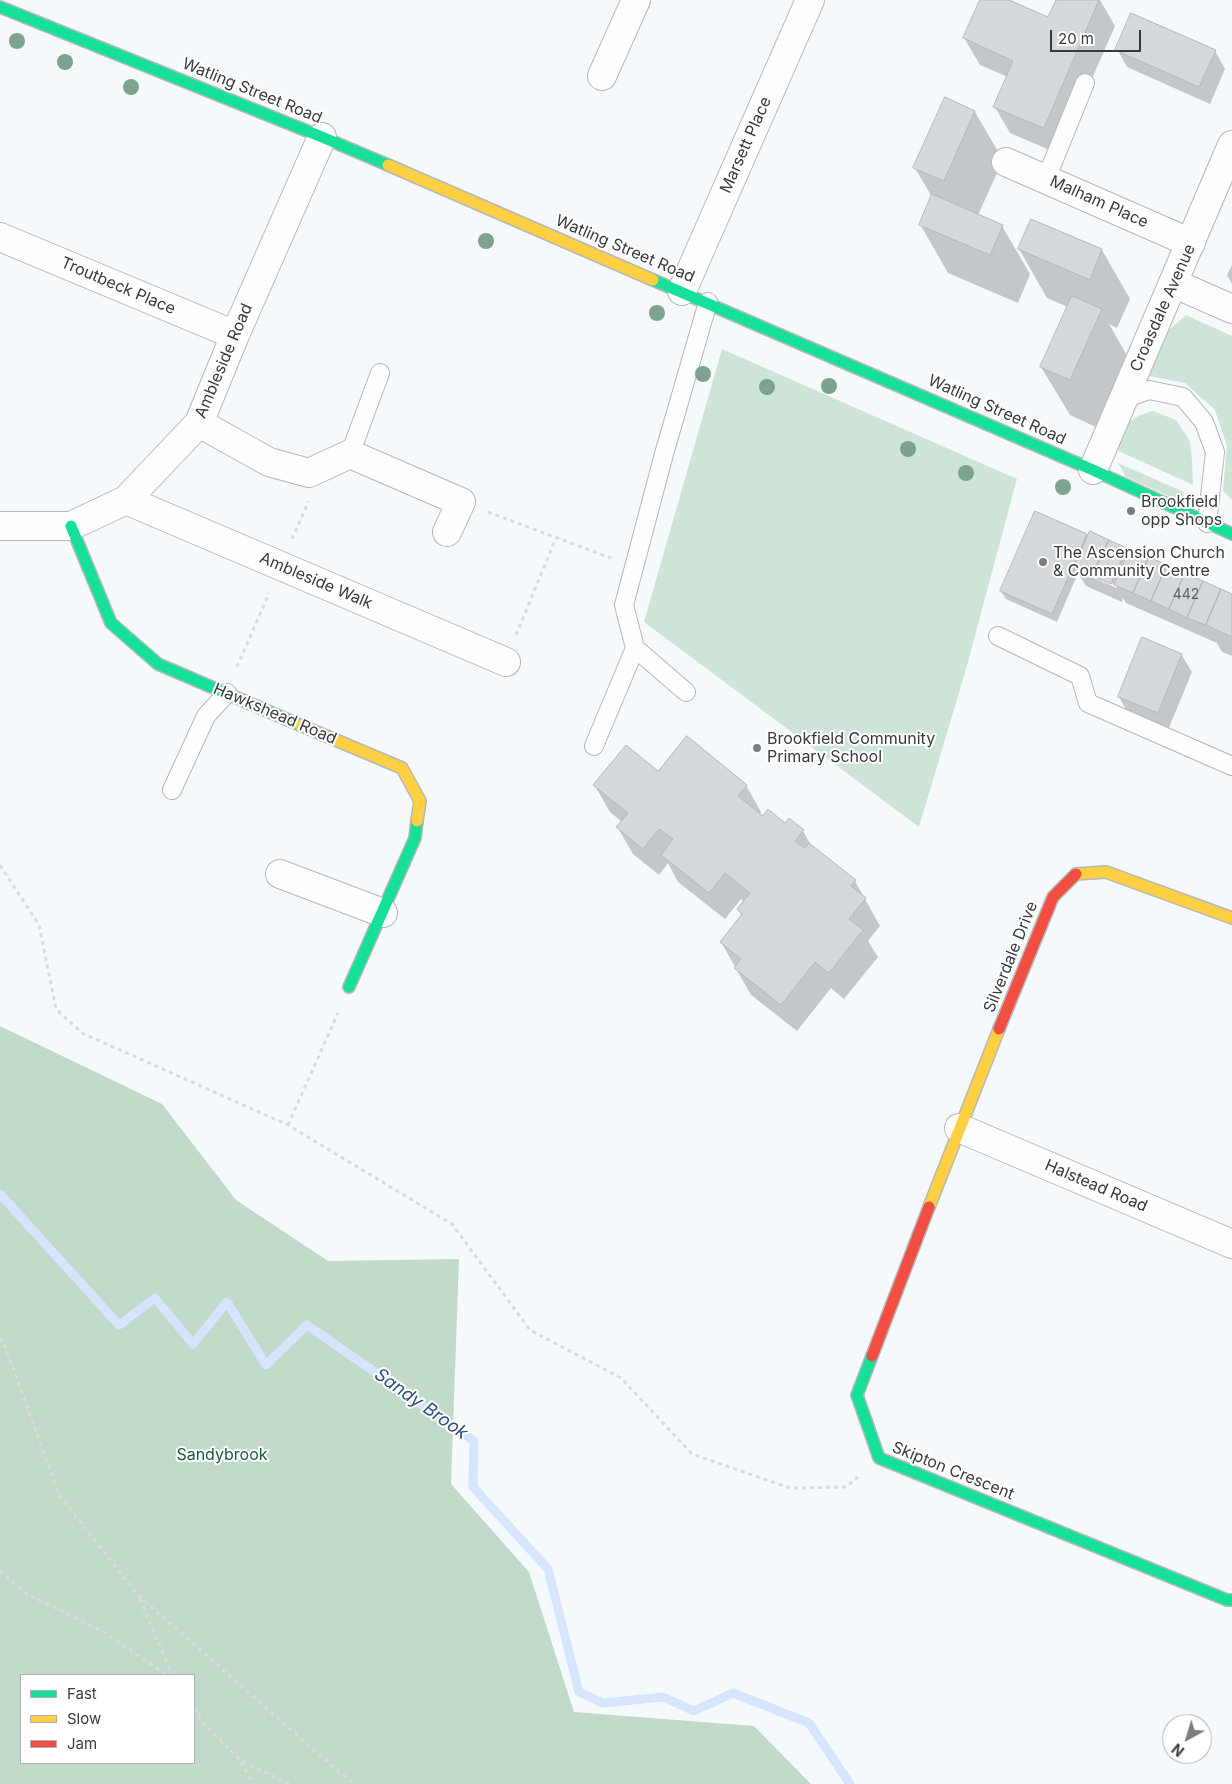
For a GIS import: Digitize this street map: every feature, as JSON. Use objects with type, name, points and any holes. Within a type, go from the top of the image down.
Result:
[{"type":"street","points":[[602,76],[636,0]]},
{"type":"street","name":"Marsett Place","points":[[682,291],[810,0]]},
{"type":"street","name":"Watling Street Road","points":[[0,7],[322,137],[708,302],[1093,470],[1232,534]]},
{"type":"street","name":"Ambleside Road","points":[[0,526],[71,526],[126,500],[199,423],[235,335],[322,137]]},
{"type":"street","name":"Croasdale Avenue","points":[[1093,470],[1232,145]]},
{"type":"street","name":"Malham Place","points":[[1006,162],[1191,242]]},
{"type":"street","name":"Troutbeck Place","points":[[0,237],[235,335]]},
{"type":"street","points":[[1174,283],[1232,309]]},
{"type":"street","points":[[199,423],[269,462],[309,472],[350,454],[461,502],[447,532]]},
{"type":"street","name":"Ambleside Walk","points":[[126,500],[506,662]]},
{"type":"street","name":"Hawkshead Road","points":[[71,526],[111,624],[158,664],[402,768],[420,801],[415,838],[349,987]]},
{"type":"street","name":"Silverdale Drive","points":[[959,1128],[1053,897],[1076,874],[1106,872],[1232,918]]},
{"type":"street","points":[[280,874],[383,912]]},
{"type":"street","name":"Halstead Road","points":[[959,1128],[1232,1244]]},
{"type":"street","name":"Skipton Crescent","points":[[959,1128],[857,1395],[879,1458],[1227,1600],[1232,1600]]},
{"type":"lane","points":[[1046,179],[1085,83]]},
{"type":"lane","points":[[686,692],[635,648],[624,605],[664,454],[708,302]]},
{"type":"lane","points":[[350,454],[380,373]]},
{"type":"lane","points":[[1122,399],[1149,390],[1183,397],[1204,422],[1215,452],[1207,523]]},
{"type":"lane","points":[[998,636],[1080,676],[1088,702],[1232,766]]},
{"type":"lane","points":[[594,746],[635,648]]},
{"type":"lane","points":[[172,790],[206,716],[226,693]]},
{"type":"path","points":[[461,502],[620,561]]},
{"type":"path","points":[[506,662],[556,538]]},
{"type":"path","points":[[0,865],[39,925],[56,1008],[82,1033],[288,1125],[452,1224],[530,1330],[621,1378],[692,1454],[790,1488],[846,1487],[879,1458]]},
{"type":"path","points":[[288,1125],[349,987]]},
{"type":"path","points":[[0,1338],[60,1495],[139,1596],[355,1784]]},
{"type":"path","points":[[0,1571],[26,1594],[106,1633],[165,1674]]},
{"type":"path","points":[[139,1596],[172,1674]]},
{"type":"path","points":[[195,1710],[207,1727],[241,1761],[253,1784]]},
{"type":"path","points":[[241,1761],[290,1784]]},
{"type":"green space","points":[[1186,315],[1232,336],[1232,500],[1223,491],[1227,446],[1215,410],[1185,383],[1148,376],[1168,331]]},
{"type":"green space","points":[[722,349],[1017,479],[966,669],[919,827],[644,622]]},
{"type":"green space","points":[[1153,411],[1176,420],[1190,441],[1193,485],[1114,449],[1124,428],[1132,420]]},
{"type":"green space","points":[[1118,463],[1184,492],[1182,502],[1126,477]]},
{"type":"green space","name":"Sandybrook","points":[[0,1026],[162,1104],[236,1200],[328,1261],[459,1259],[451,1484],[529,1572],[574,1712],[754,1726],[811,1784],[0,1784]]},
{"type":"building","points":[[980,0],[1009,0],[1048,17],[1056,0],[1099,0],[1044,128],[993,107],[1013,61],[963,38]]},
{"type":"building","points":[[1131,13],[1216,50],[1199,87],[1115,50]]},
{"type":"building","points":[[945,97],[975,111],[944,181],[913,168]]},
{"type":"building","points":[[932,194],[1003,225],[990,255],[919,225]]},
{"type":"building","points":[[1031,219],[1102,249],[1090,280],[1018,249]]},
{"type":"building","points":[[1072,296],[1102,309],[1070,380],[1040,367]]},
{"type":"building","name":"The Ascension Church & Community Centre","points":[[1035,511],[1087,534],[1052,614],[1000,591]]},
{"type":"building","points":[[1090,531],[1109,540],[1092,576],[1074,568]]},
{"type":"building","points":[[1109,540],[1127,548],[1111,584],[1092,576]]},
{"type":"building","points":[[1130,549],[1149,557],[1133,593],[1114,585]]},
{"type":"building","points":[[1149,557],[1167,565],[1151,601],[1133,593]]},
{"type":"building","points":[[1167,565],[1185,573],[1169,609],[1151,601]]},
{"type":"building","points":[[1185,573],[1203,581],[1187,618],[1169,609]]},
{"type":"building","points":[[1203,581],[1221,589],[1206,625],[1187,618]]},
{"type":"building","points":[[1221,589],[1232,594],[1232,637],[1206,625]]},
{"type":"building","points":[[1142,637],[1182,654],[1158,713],[1118,697]]},
{"type":"building","points":[[687,736],[747,785],[738,796],[763,816],[768,809],[785,823],[789,818],[804,830],[795,841],[805,848],[809,843],[856,880],[851,886],[866,898],[849,919],[863,930],[829,973],[815,962],[781,1005],[734,968],[741,959],[720,942],[742,914],[737,909],[750,893],[725,873],[709,893],[661,855],[673,839],[659,829],[643,849],[616,827],[628,813],[593,785],[626,745],[658,771]]},
{"type":"waterway","name":"Sandy Brook","points":[[0,1194],[119,1325],[155,1298],[193,1344],[227,1302],[266,1365],[307,1325],[474,1441],[473,1487],[548,1569],[579,1692],[603,1703],[663,1697],[694,1711],[733,1693],[809,1723],[850,1784]]},
{"type":"traffic: fast","points":[[0,7],[388,165]]},
{"type":"traffic: fast","points":[[653,280],[1093,470],[1232,534]]},
{"type":"traffic: fast","points":[[71,526],[111,623],[158,664],[300,725]]},
{"type":"traffic: fast","points":[[349,987],[415,838],[417,821]]},
{"type":"traffic: fast","points":[[872,1356],[857,1395],[879,1458],[1227,1600],[1232,1600]]},
{"type":"traffic: slow","points":[[388,165],[653,280]]},
{"type":"traffic: slow","points":[[300,725],[402,768],[420,801],[417,821]]},
{"type":"traffic: slow","points":[[1076,874],[1106,872],[1232,918]]},
{"type":"traffic: slow","points":[[929,1207],[999,1029]]},
{"type":"traffic: jam","points":[[999,1029],[1053,897],[1076,874]]},
{"type":"traffic: jam","points":[[872,1356],[929,1207]]},
{"type":"place","name":"Brookfield opp Shops","points":[[1131,511]]},
{"type":"place","name":"The Ascension Church & Community Centre","points":[[1043,562]]},
{"type":"place","name":"Brookfield Community Primary School","points":[[757,748]]}]
